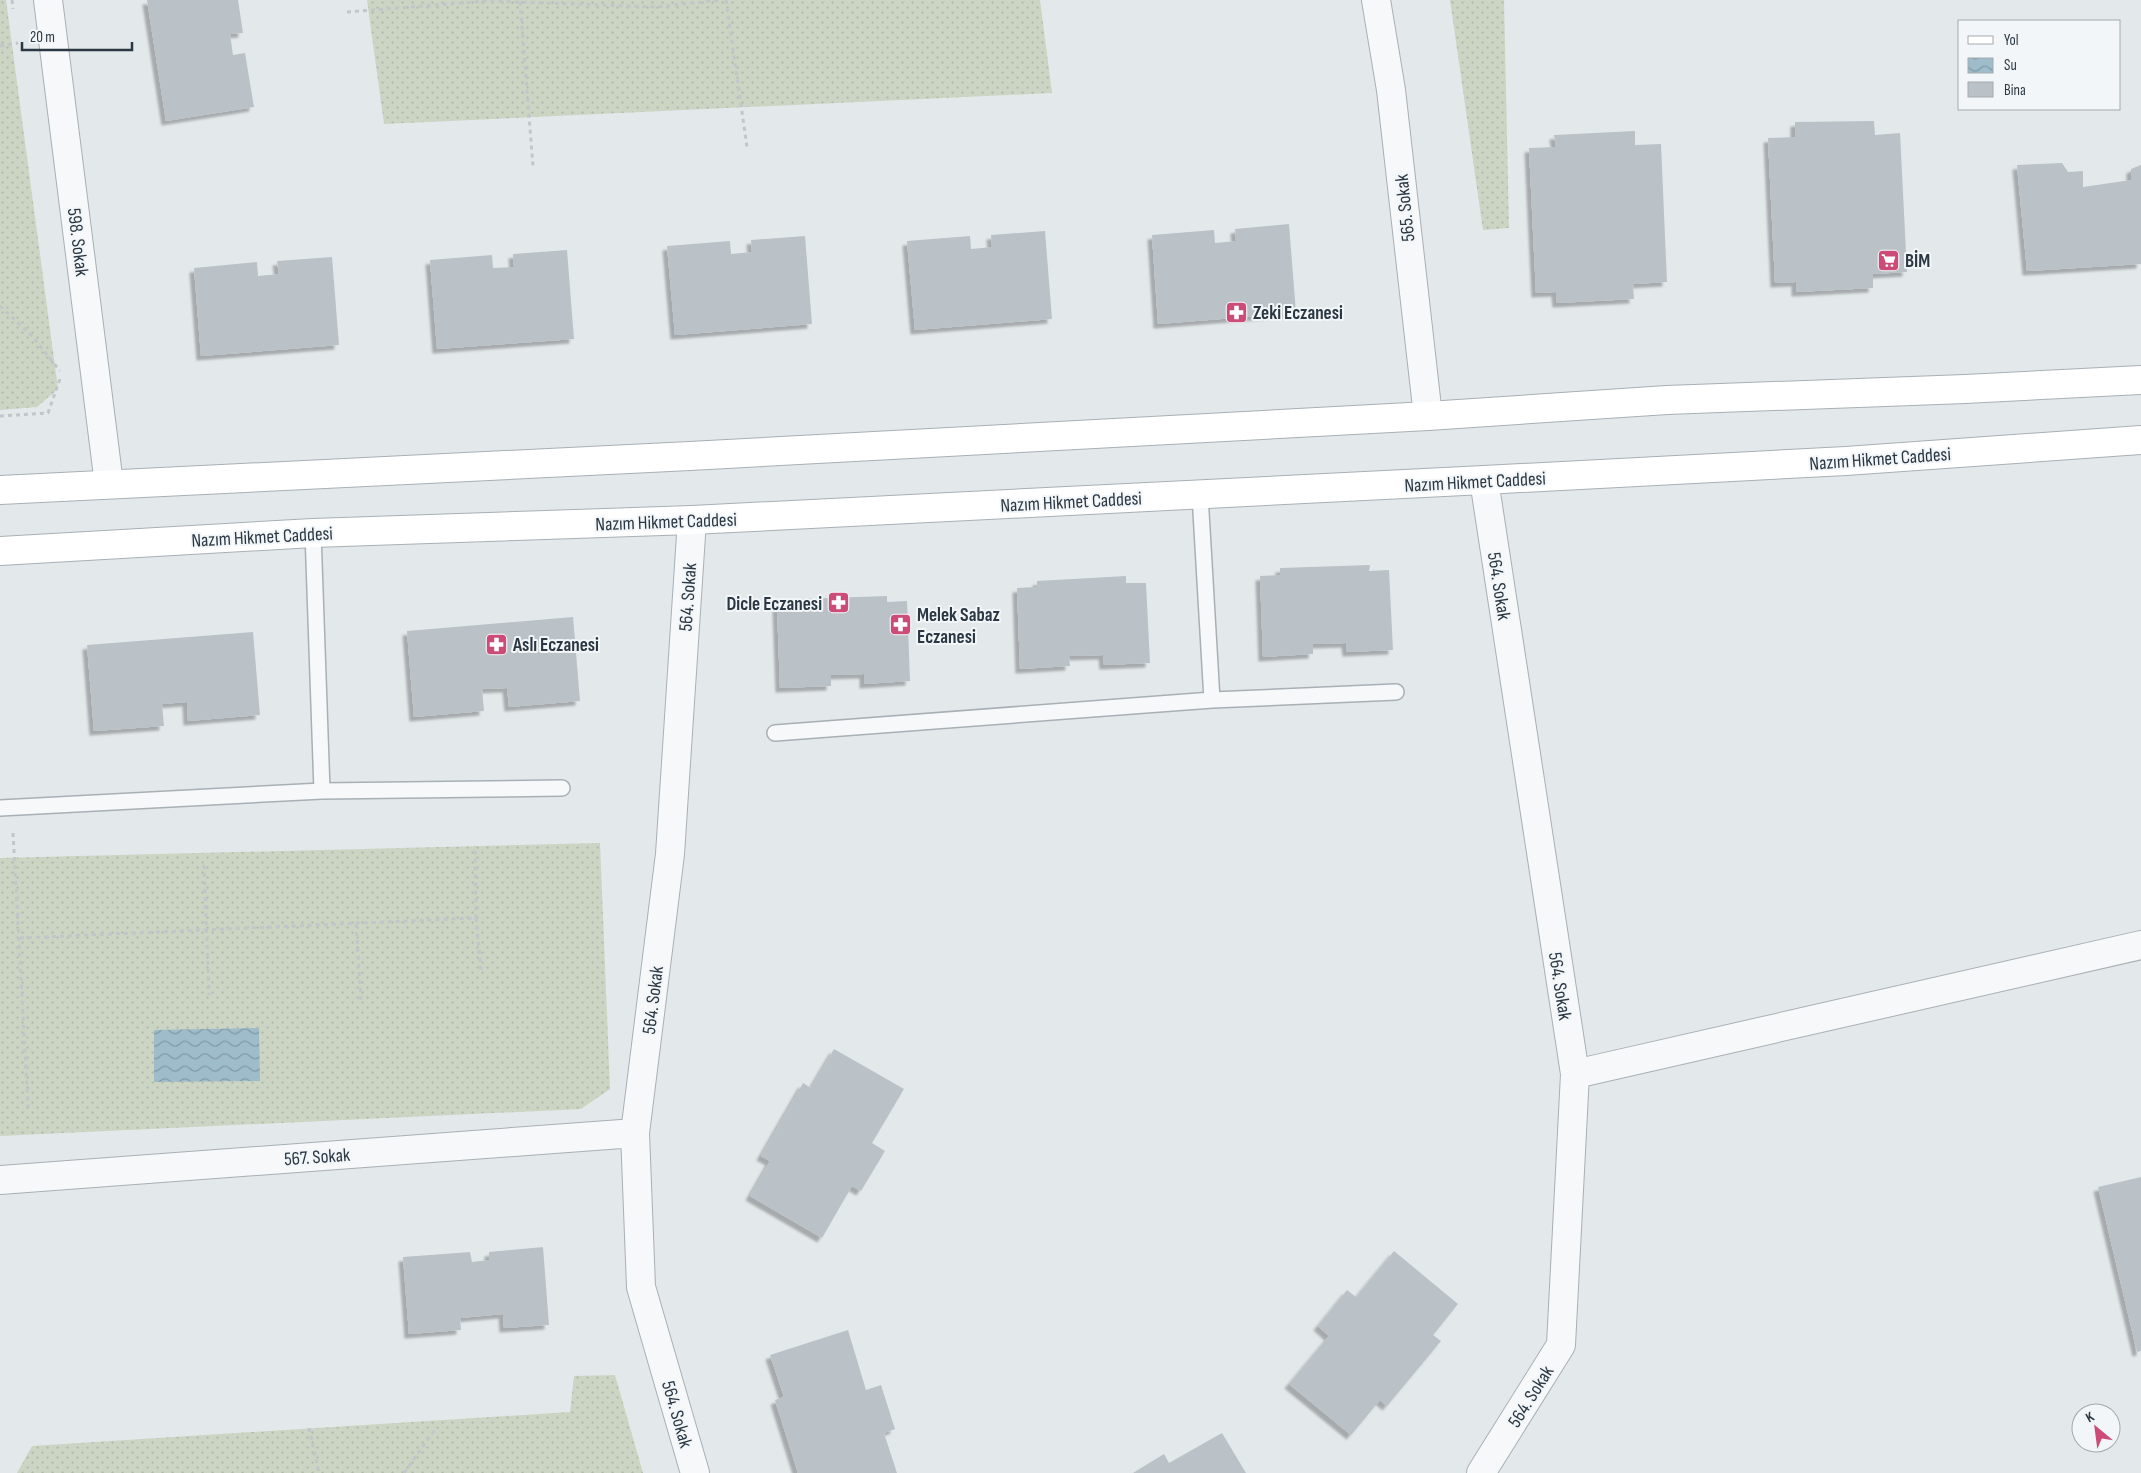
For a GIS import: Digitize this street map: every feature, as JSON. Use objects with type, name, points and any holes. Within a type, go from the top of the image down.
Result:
[{"type":"main road","points":[[0,490],[710,455],[1428,416],[1667,400],[2141,380]]},
{"type":"main road","name":"Nazım Hikmet Caddesi","points":[[0,551],[313,533],[692,520],[1200,495],[1846,461],[2141,440]]},
{"type":"street","name":"598. Sokak","points":[[48,0],[109,484]]},
{"type":"street","name":"565. Sokak","points":[[1376,0],[1391,90],[1428,416]]},
{"type":"street","name":"564. Sokak","points":[[1481,1473],[1561,1346],[1574,1074],[1484,480]]},
{"type":"street","name":"564. Sokak","points":[[692,520],[670,854],[635,1133],[641,1287],[695,1473]]},
{"type":"street","points":[[1574,1074],[2141,945]]},
{"type":"street","name":"567. Sokak","points":[[0,1180],[635,1133]]},
{"type":"lane","points":[[1200,495],[1212,700]]},
{"type":"lane","points":[[313,533],[322,791]]},
{"type":"lane","points":[[775,733],[1212,700],[1396,692]]},
{"type":"lane","points":[[6,808],[322,791],[562,788]]},
{"type":"path","points":[[347,12],[488,1],[544,1],[656,7],[720,0]]},
{"type":"path","points":[[726,0],[746,147]]},
{"type":"path","points":[[520,2],[533,166]]},
{"type":"path","points":[[0,46],[18,43]]},
{"type":"path","points":[[0,306],[32,336],[62,374]]},
{"type":"path","points":[[0,416],[48,413]]},
{"type":"path","points":[[6,808],[20,938],[28,1107]]},
{"type":"path","points":[[475,846],[476,918],[481,971]]},
{"type":"path","points":[[204,865],[209,996]]},
{"type":"path","points":[[20,938],[476,918]]},
{"type":"path","points":[[356,924],[361,1002]]},
{"type":"path","points":[[309,1428],[319,1473]]},
{"type":"path","points":[[404,1473],[436,1428]]},
{"type":"green space","points":[[0,0],[6,0],[58,389],[37,407],[0,410]]},
{"type":"green space","points":[[367,0],[1040,0],[1052,93],[384,124]]},
{"type":"green space","points":[[1450,0],[1504,0],[1509,228],[1483,230]]},
{"type":"green space","points":[[600,843],[610,1089],[581,1109],[0,1136],[0,858]]},
{"type":"green space","points":[[615,1375],[643,1473],[17,1473],[32,1446],[570,1412],[574,1376]]},
{"type":"water","points":[[259,1028],[260,1081],[154,1082],[154,1030]]},
{"type":"building","points":[[147,0],[238,0],[243,33],[230,34],[233,55],[245,53],[254,107],[166,121]]},
{"type":"building","points":[[1874,121],[1875,135],[1900,133],[1907,272],[1873,274],[1873,288],[1796,292],[1796,282],[1775,283],[1768,138],[1795,137],[1795,122]]},
{"type":"building","points":[[1635,131],[1635,145],[1661,144],[1667,282],[1633,284],[1634,299],[1557,303],[1556,292],[1536,293],[1529,148],[1556,147],[1554,135]]},
{"type":"building","points":[[2062,163],[2068,172],[2083,171],[2083,187],[2131,180],[2131,169],[2141,165],[2141,264],[2027,271],[2017,165]]},
{"type":"building","points":[[1289,224],[1296,313],[1158,324],[1152,235],[1214,230],[1215,243],[1236,241],[1235,229]]},
{"type":"building","points":[[1045,231],[1052,319],[915,330],[907,241],[970,236],[971,249],[992,247],[991,235]]},
{"type":"building","points":[[805,236],[812,324],[675,335],[667,246],[730,241],[731,254],[752,252],[751,240]]},
{"type":"building","points":[[567,250],[574,339],[437,349],[430,260],[492,255],[493,268],[514,267],[513,254]]},
{"type":"building","points":[[332,257],[339,345],[201,356],[194,268],[257,262],[258,276],[279,274],[277,261]]},
{"type":"building","points":[[1370,565],[1369,571],[1389,570],[1393,650],[1347,652],[1346,643],[1313,644],[1313,654],[1263,657],[1260,576],[1280,575],[1280,568]]},
{"type":"building","points":[[1126,576],[1126,583],[1146,583],[1150,663],[1104,665],[1103,655],[1069,656],[1070,666],[1020,669],[1017,588],[1037,587],[1037,581]]},
{"type":"building","points":[[887,596],[887,602],[907,601],[910,681],[864,684],[864,674],[831,675],[831,686],[780,688],[777,607],[797,606],[797,599]]},
{"type":"building","points":[[573,617],[580,701],[509,707],[507,688],[482,689],[484,711],[414,717],[407,631]]},
{"type":"building","points":[[253,632],[260,715],[188,721],[187,702],[162,704],[164,726],[94,731],[87,645]]},
{"type":"building","points":[[834,1049],[904,1089],[872,1143],[885,1151],[861,1191],[852,1186],[822,1238],[750,1196],[770,1161],[761,1156],[803,1083],[811,1088]]},
{"type":"building","points":[[2141,1177],[2141,1351],[2137,1352],[2098,1187]]},
{"type":"building","points":[[543,1247],[549,1325],[504,1328],[503,1314],[460,1318],[461,1330],[409,1334],[403,1257],[470,1252],[472,1262],[489,1260],[489,1252]]},
{"type":"building","points":[[1394,1251],[1458,1304],[1433,1335],[1441,1341],[1387,1406],[1380,1400],[1351,1435],[1289,1384],[1329,1336],[1318,1326],[1347,1290],[1356,1297]]},
{"type":"building","points":[[848,1330],[866,1390],[881,1385],[895,1429],[884,1433],[897,1473],[798,1473],[775,1400],[784,1397],[770,1355]]},
{"type":"building","points":[[1222,1433],[1246,1473],[1133,1473],[1164,1454],[1169,1463]]},
{"type":"place","name":"BİM","points":[[1889,260]]},
{"type":"place","name":"Zeki Eczanesi","points":[[1237,312]]},
{"type":"place","name":"Dicle Eczanesi","points":[[838,603]]},
{"type":"place","name":"Melek Sabaz Eczanesi","points":[[901,625]]},
{"type":"place","name":"Aslı Eczanesi","points":[[497,644]]}]
